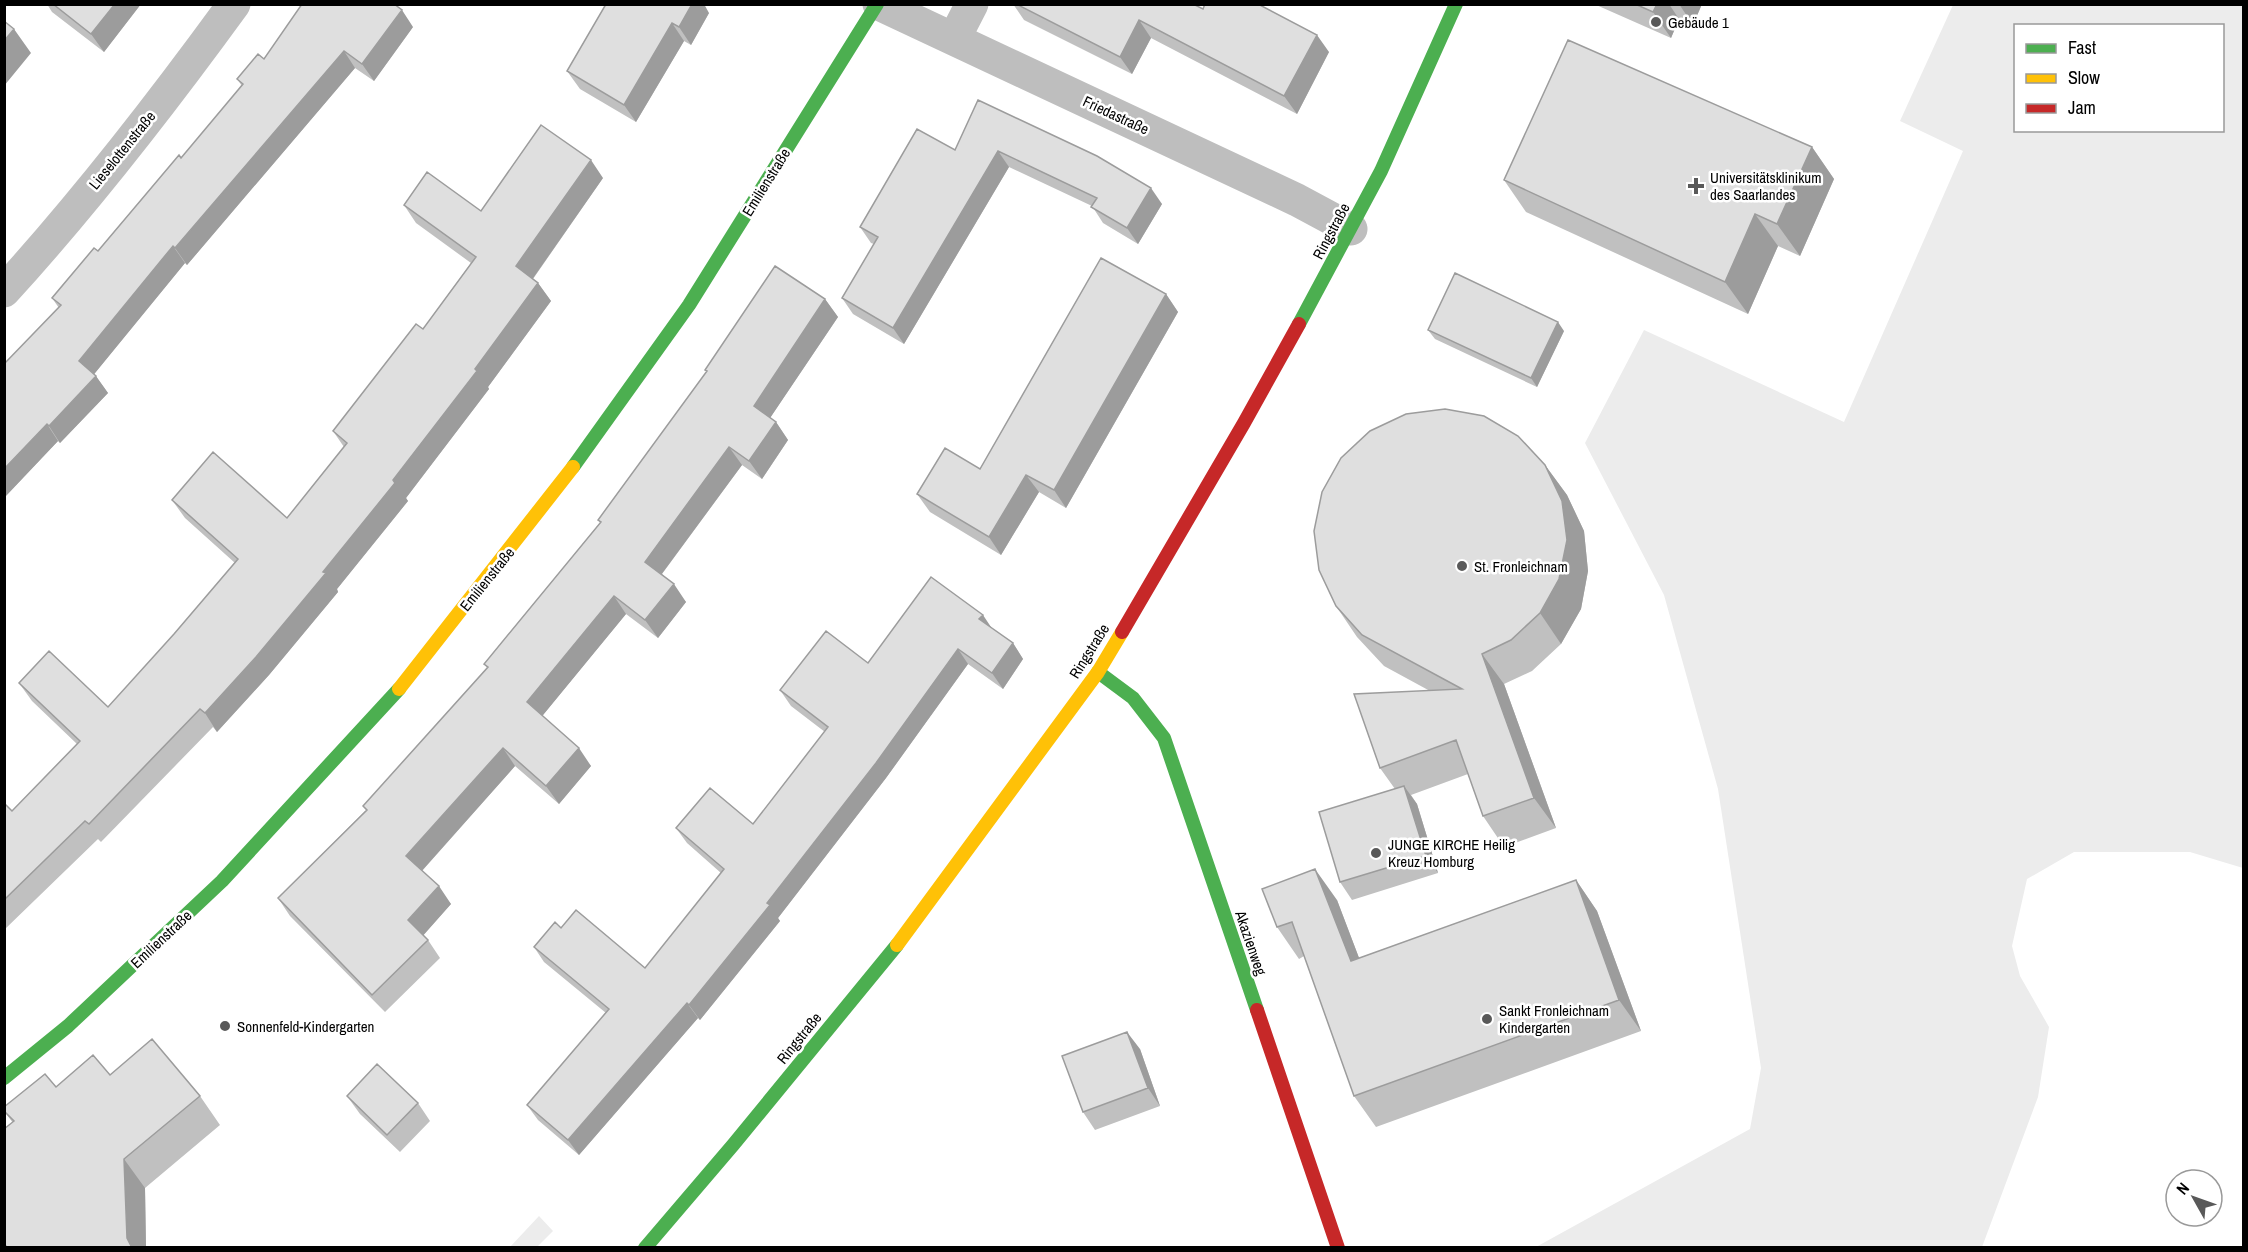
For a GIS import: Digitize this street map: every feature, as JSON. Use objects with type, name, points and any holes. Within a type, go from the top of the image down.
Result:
[{"type":"street","name":"Lieselottenstraße","points":[[4,291],[47,244],[161,102],[234,4]]},
{"type":"street","name":"Friedastraße","points":[[878,4],[1296,201],[1351,230]]},
{"type":"street","name":"Emilienstraße","points":[[4,1078],[68,1026],[222,881],[400,688],[553,495],[689,305],[878,4]]},
{"type":"street","points":[[954,39],[972,4]]},
{"type":"street","name":"Ringstraße","points":[[645,1248],[910,929],[1098,672],[1244,423],[1351,230],[1381,171],[1456,4]]},
{"type":"street","name":"Akazienweg","points":[[1098,672],[1132,698],[1164,738],[1338,1248]]},
{"type":"shaded area","points":[[1953,5],[2243,5],[2243,868],[2190,852],[2074,852],[2027,879],[2012,946],[2020,976],[2049,1027],[2038,1097],[1982,1247],[1536,1247],[1750,1129],[1761,1068],[1718,789],[1664,595],[1585,443],[1644,330],[1844,422],[1963,151],[1900,121]]},
{"type":"shaded area","points":[[539,1216],[553,1231],[537,1247],[510,1247]]},
{"type":"building","points":[[53,4],[115,4],[91,34]]},
{"type":"building","points":[[302,4],[394,4],[402,10],[362,64],[344,51],[175,248],[173,246],[79,361],[96,376],[4,469],[4,364],[61,305],[52,298],[94,248],[98,251],[179,155],[181,158],[243,84],[237,79],[258,54],[264,59]]},
{"type":"building","points":[[606,4],[692,4],[679,27],[672,23],[624,105],[567,71]]},
{"type":"building","points":[[1016,4],[1193,4],[1203,9],[1205,4],[1258,4],[1317,35],[1284,96],[1139,20],[1120,57]]},
{"type":"building","points":[[1635,4],[1657,4],[1653,12]]},
{"type":"building","points":[[4,21],[14,29],[4,41]]},
{"type":"building","points":[[1568,40],[1812,147],[1777,224],[1755,214],[1725,282],[1504,180]]},
{"type":"building","points":[[978,100],[1097,156],[1151,188],[1127,228],[1091,207],[1097,198],[998,151],[893,328],[842,298],[878,237],[860,227],[917,129],[955,150]]},
{"type":"building","points":[[541,125],[591,160],[516,266],[538,283],[475,369],[477,371],[393,480],[395,483],[323,572],[326,573],[256,657],[205,713],[200,709],[89,824],[85,821],[4,900],[4,803],[12,811],[80,741],[19,683],[49,651],[108,707],[238,559],[172,500],[213,452],[287,518],[347,443],[333,431],[416,324],[423,329],[476,257],[404,205],[427,172],[481,211]]},
{"type":"building","points":[[1101,258],[1166,294],[1054,490],[1026,475],[989,537],[917,494],[945,448],[980,469]]},
{"type":"building","points":[[775,266],[825,299],[754,406],[776,422],[749,461],[729,447],[645,562],[674,584],[645,620],[614,596],[527,702],[579,748],[546,786],[503,748],[406,856],[439,886],[408,920],[428,940],[372,995],[278,898],[367,810],[363,806],[488,667],[484,664],[601,522],[598,520],[707,371],[705,370]]},
{"type":"building","points":[[1455,273],[1558,322],[1531,378],[1428,330]]},
{"type":"building","name":"St. Fronleichnam","points":[[1445,409],[1484,416],[1518,436],[1545,465],[1562,501],[1567,540],[1559,579],[1540,613],[1511,640],[1482,654],[1534,798],[1483,816],[1456,740],[1380,768],[1354,694],[1462,689],[1362,635],[1336,606],[1319,570],[1314,531],[1322,492],[1341,458],[1370,431],[1406,414]]},
{"type":"building","points":[[931,577],[983,615],[979,619],[1013,643],[992,673],[958,649],[876,763],[767,903],[770,905],[689,1005],[687,1003],[568,1140],[527,1105],[609,1009],[534,947],[555,922],[561,928],[576,910],[645,968],[724,869],[676,828],[710,788],[753,824],[828,727],[780,690],[826,631],[868,663]]},
{"type":"building","points":[[1404,786],[1426,856],[1340,882],[1319,812]]},
{"type":"building","name":"Sankt Fronleichnam Kindergarten","points":[[1315,869],[1351,961],[1576,880],[1619,1000],[1354,1096],[1292,922],[1277,927],[1262,889]]},
{"type":"building","points":[[1127,1032],[1148,1088],[1083,1112],[1062,1056]]},
{"type":"building","points":[[152,1039],[200,1096],[124,1159],[127,1238],[132,1248],[8,1248],[4,1244],[4,1129],[14,1121],[4,1111],[4,1107],[45,1074],[56,1087],[93,1055],[110,1075]]},
{"type":"building","points":[[377,1064],[418,1103],[387,1135],[347,1096]]},
{"type":"traffic: fast","points":[[573,467],[689,305],[877,4]]},
{"type":"traffic: fast","points":[[1299,324],[1381,171],[1456,4]]},
{"type":"traffic: fast","points":[[1098,672],[1133,698],[1164,738],[1257,1010]]},
{"type":"traffic: fast","points":[[4,1078],[68,1026],[222,881],[399,689]]},
{"type":"traffic: fast","points":[[645,1248],[897,945]]},
{"type":"traffic: slow","points":[[399,689],[573,467]]},
{"type":"traffic: slow","points":[[897,945],[1098,672],[1122,632]]},
{"type":"traffic: jam","points":[[1122,632],[1299,324]]},
{"type":"traffic: jam","points":[[1257,1010],[1338,1248]]},
{"type":"place","name":"Gebäude 1","points":[[1656,22]]},
{"type":"place","name":"Universitätsklinikum des Saarlandes","points":[[1696,186]]},
{"type":"place","name":"St. Fronleichnam","points":[[1462,566]]},
{"type":"place","name":"JUNGE KIRCHE Heilig Kreuz Homburg","points":[[1376,853]]},
{"type":"place","name":"Sankt Fronleichnam Kindergarten","points":[[1487,1019]]},
{"type":"place","name":"Sonnenfeld-Kindergarten","points":[[225,1026]]}]
